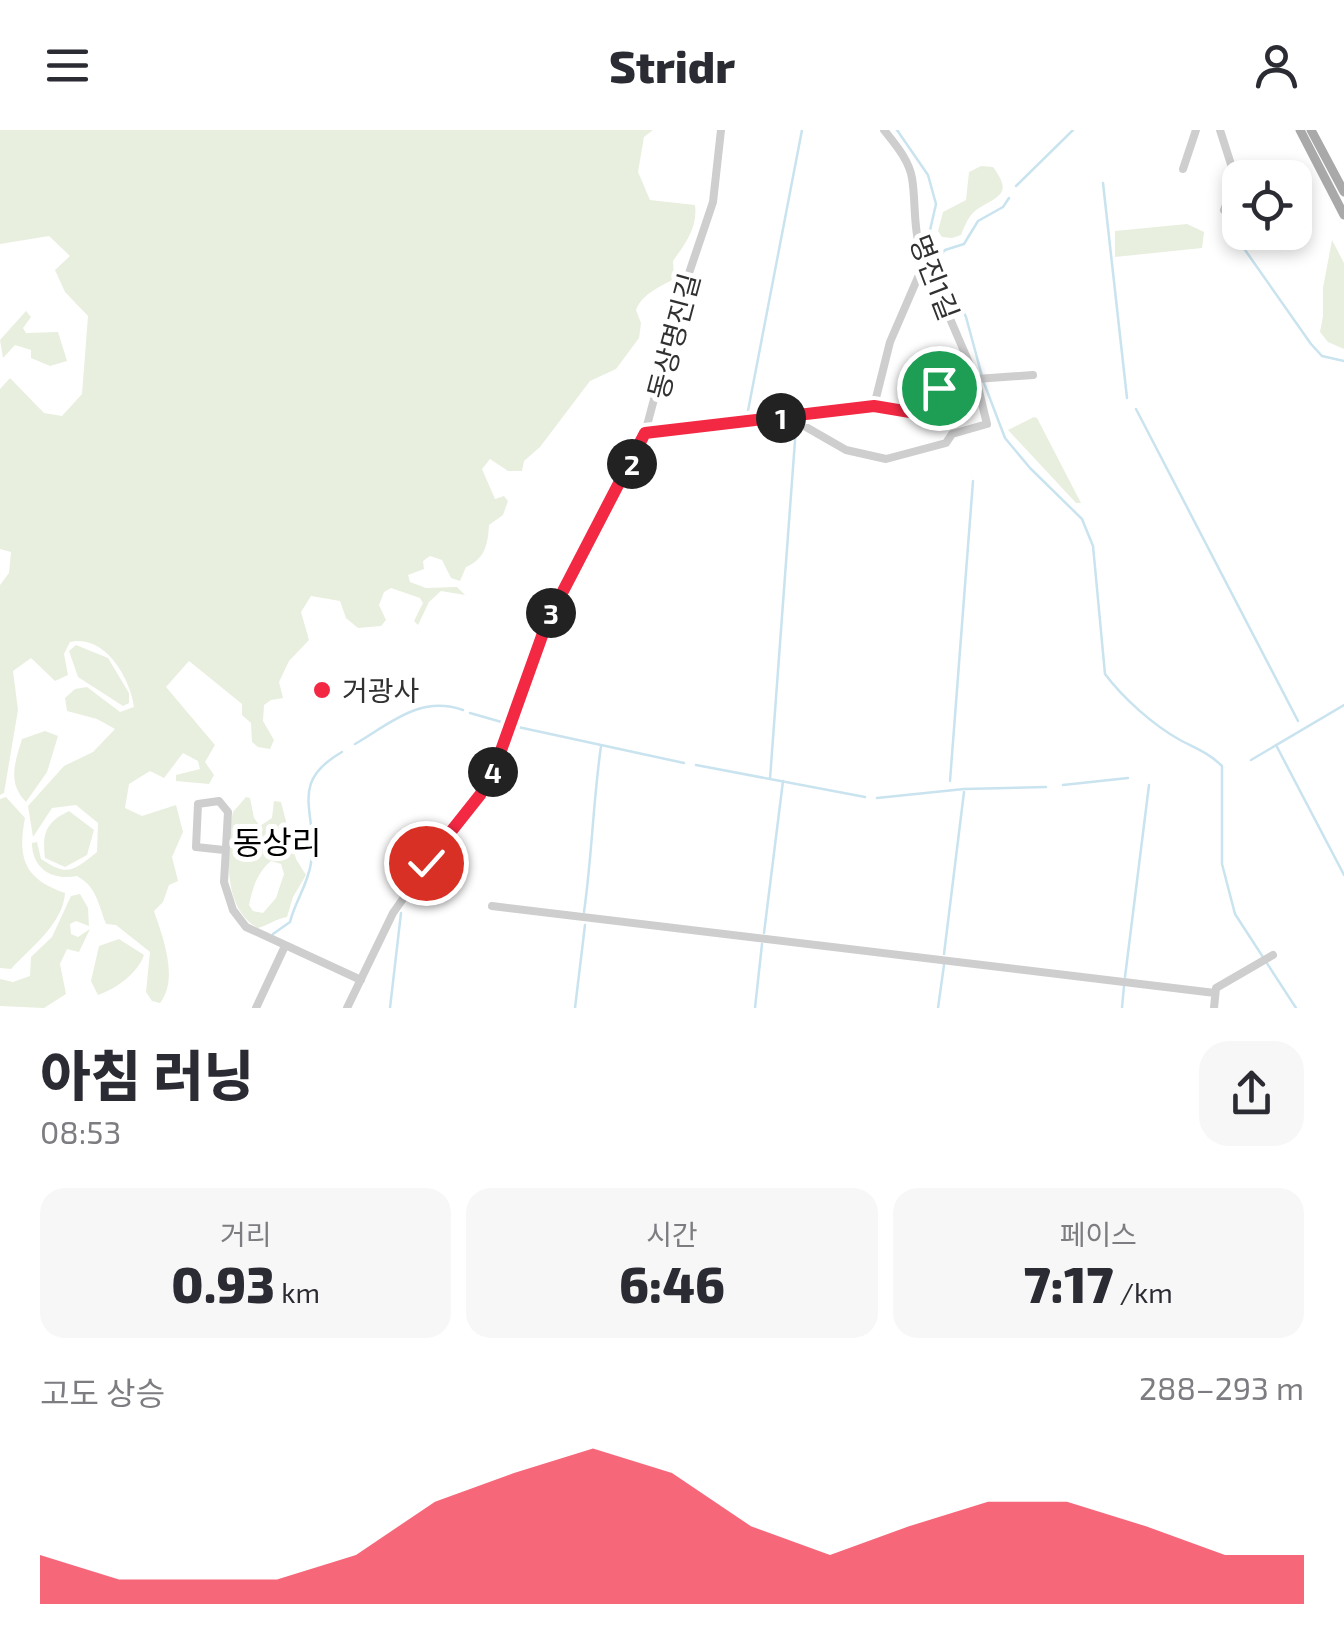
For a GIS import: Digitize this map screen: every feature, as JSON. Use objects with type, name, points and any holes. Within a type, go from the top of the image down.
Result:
[{"type":"main road","points":[[1300,130],[1344,215]]},
{"type":"main road","points":[[1311,130],[1344,192]]},
{"type":"street","name":"동상명진길","points":[[347,1008],[394,913],[494,770],[547,622],[645,433],[682,294],[713,202],[721,130]]},
{"type":"street","name":"명진1길","points":[[795,417],[798,424],[846,450],[886,459],[946,443],[952,434],[987,424],[981,379],[914,231],[912,175],[902,153],[884,130]]},
{"type":"street","points":[[1183,169],[1196,130]]},
{"type":"street","points":[[1209,131],[1219,130],[1225,136],[1222,143],[1228,160]]},
{"type":"street","points":[[874,406],[890,342],[925,261]]},
{"type":"street","points":[[645,433],[874,406],[916,413],[939,388],[981,379],[1033,375]]},
{"type":"street","points":[[224,850],[196,847],[198,804],[219,801],[228,812],[224,882],[233,910],[246,927],[360,980]]},
{"type":"street","points":[[492,906],[1215,992]]},
{"type":"street","points":[[256,1008],[285,946]]},
{"type":"street","points":[[1214,1008],[1216,988],[1273,956]]},
{"type":"green space","points":[[0,130],[653,130],[644,137],[638,172],[650,200],[695,205],[693,228],[673,261],[674,279],[652,291],[639,304],[639,338],[616,369],[590,381],[540,447],[524,461],[522,471],[508,471],[490,459],[482,469],[495,499],[504,496],[508,501],[503,515],[489,525],[481,555],[466,567],[460,581],[451,578],[442,560],[430,556],[423,561],[424,569],[408,575],[410,582],[426,588],[457,587],[465,595],[441,591],[429,602],[418,625],[414,621],[423,603],[420,598],[391,588],[384,592],[379,605],[386,620],[381,626],[358,628],[346,618],[340,601],[311,596],[301,612],[309,640],[289,661],[279,682],[283,698],[264,705],[263,721],[274,740],[270,749],[252,742],[251,723],[242,715],[242,704],[189,661],[166,687],[215,745],[205,762],[214,775],[209,784],[176,781],[176,775],[200,769],[198,761],[183,753],[164,778],[150,771],[129,784],[125,808],[142,816],[176,805],[183,832],[172,857],[178,881],[169,885],[163,902],[154,911],[169,970],[166,993],[160,1003],[152,1001],[146,992],[150,952],[116,925],[106,924],[96,897],[84,880],[52,875],[40,866],[33,852],[32,843],[37,842],[41,859],[64,870],[76,867],[97,852],[98,823],[76,805],[52,808],[33,837],[28,806],[64,766],[93,752],[115,729],[97,719],[67,711],[65,698],[75,689],[87,687],[120,712],[134,707],[127,683],[105,651],[83,641],[70,642],[64,654],[68,675],[55,681],[31,658],[13,671],[18,710],[4,793],[0,795],[0,585],[9,573],[11,552],[0,549],[0,389],[10,378],[44,413],[62,416],[82,394],[88,316],[65,292],[55,270],[70,256],[49,236],[0,244]]},
{"type":"green space","points":[[981,166],[993,167],[1002,183],[1001,192],[973,213],[961,235],[942,237],[938,231],[943,212],[966,200],[969,172]]},
{"type":"green space","points":[[1187,224],[1204,232],[1202,248],[1115,257],[1115,231]]},
{"type":"green space","points":[[1332,240],[1344,263],[1344,349],[1328,342],[1320,332]]},
{"type":"green space","points":[[26,311],[31,317],[23,328],[26,333],[58,332],[67,361],[50,366],[31,358],[31,350],[15,345],[3,358],[0,340]]},
{"type":"green space","points":[[1034,417],[1081,503],[1076,503],[1008,430]]},
{"type":"green space","points":[[76,645],[108,658],[129,693],[129,703],[123,706],[78,677],[69,651]]},
{"type":"green space","points":[[45,731],[58,736],[47,772],[26,802],[16,787],[17,756],[22,739]]},
{"type":"green space","points":[[6,797],[25,818],[22,845],[27,866],[41,881],[65,893],[52,925],[11,969],[0,968],[0,799]]},
{"type":"green space","points":[[246,797],[250,798],[260,826],[272,818],[274,801],[281,802],[296,859],[306,875],[287,917],[258,928],[246,919],[233,894],[229,865],[233,812]],"holes":[[[271,861],[281,864],[284,874],[276,898],[263,913],[253,911],[249,905],[259,875]]]},
{"type":"green space","points":[[69,811],[94,830],[87,855],[65,867],[45,858],[44,842],[55,819]]},
{"type":"green space","points":[[80,894],[88,908],[89,926],[76,921],[70,924],[71,934],[78,937],[90,929],[79,952],[67,949],[60,964],[66,994],[44,1008],[0,1006],[0,979],[13,982],[30,976],[31,957],[52,937],[71,896]]},
{"type":"green space","points":[[119,939],[144,955],[125,980],[98,995],[91,981],[99,946]]},
{"type":"waterway","points":[[747,416],[802,130]]},
{"type":"waterway","points":[[897,130],[928,175],[936,204],[928,239],[966,317],[982,376]]},
{"type":"waterway","points":[[1016,186],[1073,130]]},
{"type":"waterway","points":[[1103,183],[1127,398]]},
{"type":"waterway","points":[[937,259],[945,250],[964,244],[978,221],[1003,207],[1009,198]]},
{"type":"waterway","points":[[1245,250],[1311,344],[1322,356],[1344,361]]},
{"type":"waterway","points":[[984,383],[1005,438],[1082,519],[1093,546],[1105,674],[1149,719],[1222,766],[1222,864],[1235,914],[1296,1008]]},
{"type":"waterway","points":[[1136,409],[1298,721]]},
{"type":"waterway","points":[[770,779],[796,427]]},
{"type":"waterway","points":[[950,781],[973,481]]},
{"type":"waterway","points":[[1251,760],[1344,705]]},
{"type":"waterway","points":[[355,744],[419,709],[447,706],[463,710]]},
{"type":"waterway","points":[[470,713],[505,723]]},
{"type":"waterway","points":[[518,727],[684,763]]},
{"type":"waterway","points":[[1276,745],[1344,875]]},
{"type":"waterway","points":[[584,912],[601,746]]},
{"type":"waterway","points":[[273,934],[290,922],[309,871],[310,788],[325,764],[342,752]]},
{"type":"waterway","points":[[696,765],[865,797]]},
{"type":"waterway","points":[[1063,785],[1128,778]]},
{"type":"waterway","points":[[764,933],[783,781]]},
{"type":"waterway","points":[[1125,977],[1149,785]]},
{"type":"waterway","points":[[877,798],[964,789],[1046,787]]},
{"type":"waterway","points":[[944,954],[964,792]]},
{"type":"waterway","points":[[390,1008],[401,913]]},
{"type":"waterway","points":[[575,1008],[585,925]]},
{"type":"waterway","points":[[755,1008],[762,944]]},
{"type":"waterway","points":[[938,1008],[944,965]]},
{"type":"waterway","points":[[1122,1008],[1124,986]]},
{"type":"place","name":"거광사","points":[[322,690]]},
{"type":"district","name":"동상리","points":[[277,841]]},
{"type":"route","points":[[426,863],[480,795],[500,759],[547,622],[645,433],[874,406],[916,413],[939,388]]}]
